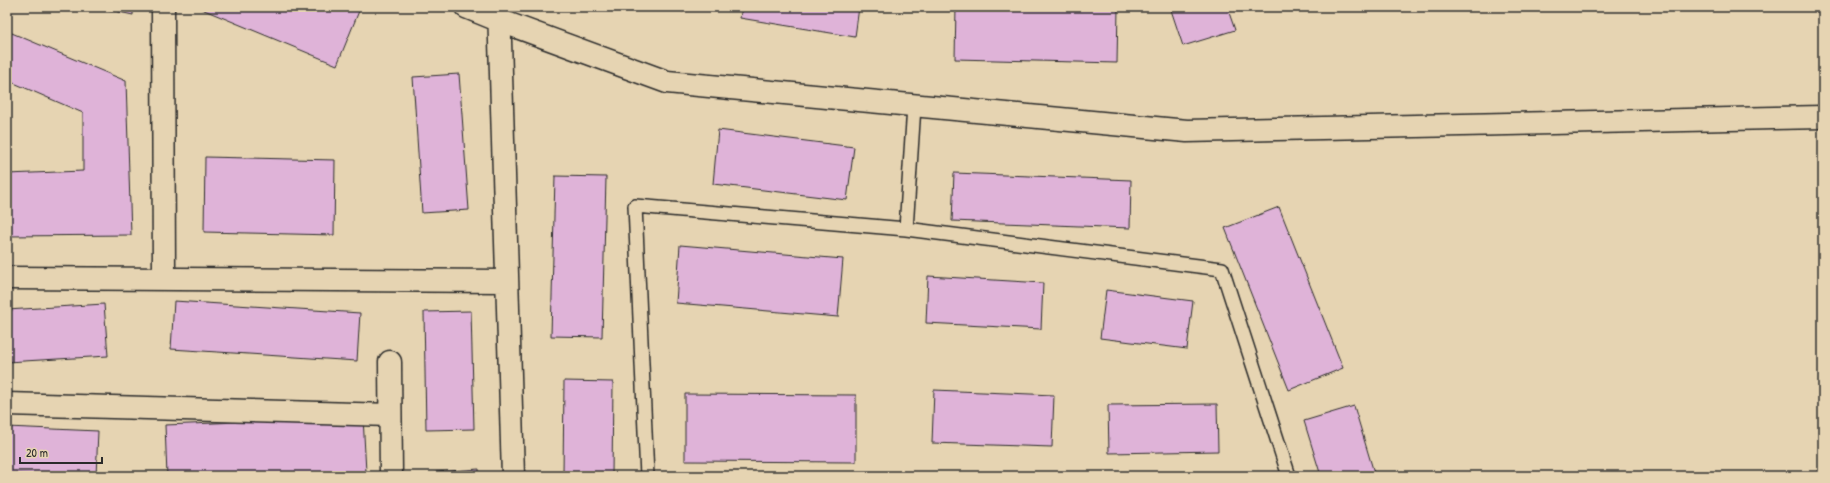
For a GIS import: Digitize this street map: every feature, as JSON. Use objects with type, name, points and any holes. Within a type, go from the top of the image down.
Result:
[{"type":"street","points":[[163,7],[164,278]]},
{"type":"street","points":[[466,7],[498,14],[667,82],[1187,131],[1823,117]]},
{"type":"street","points":[[498,14],[513,476]]},
{"type":"street","points":[[7,278],[507,281]]},
{"type":"street","points":[[390,362],[391,476]]},
{"type":"street","points":[[7,404],[390,415]]},
{"type":"lane","points":[[906,229],[914,106]]},
{"type":"lane","points":[[647,476],[635,206],[906,229],[1222,269],[1289,476]]},
{"type":"building","points":[[96,7],[133,7],[133,15]]},
{"type":"building","points":[[197,7],[349,7],[359,11],[337,65]]},
{"type":"building","points":[[666,7],[684,7],[683,12]]},
{"type":"building","points":[[742,7],[859,7],[855,37],[740,18]]},
{"type":"building","points":[[956,7],[1118,7],[1117,63],[955,59]]},
{"type":"building","points":[[1170,7],[1227,7],[1235,30],[1183,46]]},
{"type":"building","points":[[7,31],[126,81],[131,235],[7,236],[7,174],[83,171],[83,113],[7,80]]},
{"type":"building","points":[[459,74],[469,210],[422,213],[413,77]]},
{"type":"building","points":[[718,130],[854,147],[847,200],[713,184]]},
{"type":"building","points":[[205,157],[335,160],[334,235],[204,232]]},
{"type":"building","points":[[954,173],[1131,180],[1130,228],[952,221]]},
{"type":"building","points":[[555,176],[606,177],[602,337],[551,336]]},
{"type":"building","points":[[1279,207],[1343,368],[1289,390],[1225,228]]},
{"type":"building","points":[[680,245],[843,259],[838,317],[676,303]]},
{"type":"building","points":[[928,276],[1043,283],[1041,329],[926,323]]},
{"type":"building","points":[[1106,290],[1193,301],[1187,349],[1100,338]]},
{"type":"building","points":[[174,301],[360,313],[357,361],[171,349]]},
{"type":"building","points":[[104,304],[108,356],[7,362],[7,310]]},
{"type":"building","points":[[471,311],[474,429],[426,430],[424,312]]},
{"type":"building","points":[[564,381],[613,382],[612,476],[563,476]]},
{"type":"building","points":[[934,390],[1054,395],[1052,447],[932,443]]},
{"type":"building","points":[[685,394],[856,395],[856,462],[685,461]]},
{"type":"building","points":[[1217,404],[1218,451],[1109,453],[1108,405]]},
{"type":"building","points":[[1354,406],[1375,476],[1321,476],[1304,421]]},
{"type":"building","points":[[363,417],[366,472],[279,476],[167,476],[165,425]]},
{"type":"building","points":[[7,427],[98,431],[96,476],[7,473]]},
{"type":"building","points":[[479,469],[479,476],[436,476],[436,472]]}]
